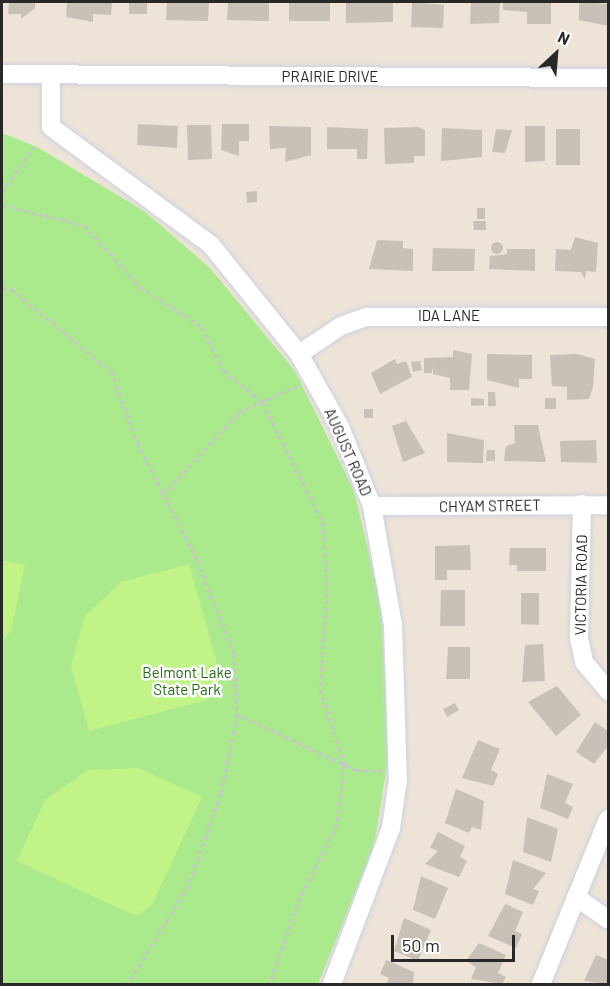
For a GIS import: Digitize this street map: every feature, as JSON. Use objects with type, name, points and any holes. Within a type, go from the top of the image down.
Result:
[{"type":"street","points":[[2,74],[51,74]]},
{"type":"street","name":"PRAIRIE DRIVE","points":[[51,74],[609,78]]},
{"type":"street","name":"AUGUST ROAD","points":[[51,74],[51,127],[211,245],[299,354],[340,427],[372,506],[393,625],[398,780],[391,828],[332,984]]},
{"type":"street","name":"IDA LANE","points":[[299,354],[341,326],[366,316],[609,317]]},
{"type":"street","name":"VICTORIA ROAD","points":[[582,504],[579,638],[584,662],[609,692]]},
{"type":"street","name":"CHYAM STREET","points":[[372,506],[609,504]]},
{"type":"street","points":[[541,984],[609,819]]},
{"type":"street","points":[[576,897],[609,920]]},
{"type":"path","points":[[2,192],[34,147]]},
{"type":"path","points":[[2,205],[84,225],[140,287],[202,327],[223,370],[262,402],[323,522],[327,592],[320,689],[344,764],[337,824],[300,897],[269,984]]},
{"type":"path","points":[[2,288],[11,289],[111,370],[136,442],[164,495],[234,654],[237,714],[221,793],[188,886],[128,984]]},
{"type":"path","points":[[164,495],[239,412],[299,385]]},
{"type":"path","points":[[237,714],[344,764],[384,771]]},
{"type":"green space","name":"Belmont Lake State Park","points":[[2,133],[37,147],[144,211],[209,267],[295,371],[354,491],[381,604],[389,753],[374,846],[318,984],[2,984]]},
{"type":"green space","points":[[2,560],[25,565],[11,631],[2,642]]},
{"type":"green space","points":[[189,564],[221,678],[207,700],[89,731],[71,666],[85,616],[121,582]]},
{"type":"green space","points":[[138,768],[202,797],[152,905],[136,916],[17,861],[45,800],[88,770]]},
{"type":"building","points":[[9,2],[35,2],[35,8],[21,19],[21,14],[8,14]]},
{"type":"building","points":[[67,2],[112,2],[111,15],[93,14],[93,22],[66,17]]},
{"type":"building","points":[[129,2],[147,2],[147,14],[129,14]]},
{"type":"building","points":[[167,2],[209,2],[208,21],[166,20]]},
{"type":"building","points":[[228,2],[269,2],[269,21],[227,20]]},
{"type":"building","points":[[289,2],[330,2],[330,21],[289,21]]},
{"type":"building","points":[[346,2],[393,2],[393,22],[346,23]]},
{"type":"building","points":[[412,2],[444,5],[443,28],[411,27]]},
{"type":"building","points":[[471,2],[500,2],[499,23],[470,24]]},
{"type":"building","points":[[503,2],[551,2],[551,24],[527,24],[527,12],[503,10]]},
{"type":"building","points":[[579,2],[608,4],[608,26],[579,20]]},
{"type":"building","points":[[138,124],[178,126],[177,148],[137,145]]},
{"type":"building","points":[[222,124],[249,124],[249,141],[239,141],[239,156],[221,150]]},
{"type":"building","points":[[187,125],[211,125],[212,159],[188,160]]},
{"type":"building","points":[[269,126],[311,127],[311,155],[285,162],[286,148],[270,149]]},
{"type":"building","points":[[525,126],[545,126],[545,161],[525,162]]},
{"type":"building","points":[[327,127],[368,129],[367,159],[357,159],[357,149],[327,149]]},
{"type":"building","points":[[418,127],[425,130],[425,156],[414,156],[414,163],[385,164],[384,128]]},
{"type":"building","points":[[442,128],[482,130],[482,157],[441,161]]},
{"type":"building","points":[[496,129],[512,130],[505,153],[492,152]]},
{"type":"building","points":[[556,129],[580,129],[580,165],[556,165]]},
{"type":"building","points":[[257,191],[257,202],[247,203],[246,192]]},
{"type":"building","points":[[477,208],[485,208],[485,219],[477,219]]},
{"type":"building","points":[[473,221],[486,221],[486,230],[474,230]]},
{"type":"building","points":[[575,237],[598,243],[596,272],[586,271],[585,279],[581,272],[555,271],[556,249],[571,250]]},
{"type":"building","points":[[377,240],[403,241],[403,248],[413,249],[413,271],[369,269]]},
{"type":"building","points":[[499,242],[503,248],[499,254],[495,254],[491,246]]},
{"type":"building","points":[[433,248],[475,249],[474,271],[432,271]]},
{"type":"building","points":[[507,249],[535,249],[535,271],[489,269],[490,256],[507,254]]},
{"type":"building","points":[[453,350],[472,354],[469,390],[450,390],[450,378],[433,374],[433,364],[432,373],[424,373],[424,358],[453,357]]},
{"type":"building","points":[[487,354],[532,355],[532,379],[519,379],[519,388],[487,380]]},
{"type":"building","points":[[577,354],[595,359],[593,387],[589,399],[567,400],[567,387],[552,386],[550,355]]},
{"type":"building","points":[[395,359],[397,364],[406,361],[412,377],[380,394],[371,373]]},
{"type":"building","points":[[420,361],[422,370],[413,372],[411,362]]},
{"type":"building","points":[[488,392],[495,392],[496,406],[488,406]]},
{"type":"building","points":[[471,398],[484,399],[484,405],[471,406]]},
{"type":"building","points":[[545,398],[556,398],[556,409],[545,409]]},
{"type":"building","points":[[364,409],[373,409],[373,418],[364,418]]},
{"type":"building","points":[[406,421],[425,453],[403,462],[392,426]]},
{"type":"building","points":[[514,425],[538,425],[546,462],[504,461],[506,446],[515,443]]},
{"type":"building","points":[[447,433],[484,440],[483,463],[447,462]]},
{"type":"building","points":[[596,440],[597,463],[561,462],[560,441]]},
{"type":"building","points":[[487,450],[495,450],[495,461],[486,461]]},
{"type":"building","points":[[470,545],[471,570],[447,570],[447,580],[435,580],[435,546]]},
{"type":"building","points":[[510,548],[546,548],[546,571],[517,571],[517,565],[509,565]]},
{"type":"building","points":[[441,590],[465,590],[465,626],[440,626]]},
{"type":"building","points":[[521,593],[539,593],[539,625],[521,624]]},
{"type":"building","points":[[543,644],[545,681],[522,682],[525,645]]},
{"type":"building","points":[[448,647],[470,647],[470,679],[446,679]]},
{"type":"building","points":[[557,686],[581,715],[556,736],[528,702]]},
{"type":"building","points":[[455,703],[459,710],[447,717],[443,709]]},
{"type":"building","points":[[595,722],[608,731],[608,746],[594,764],[576,752]]},
{"type":"building","points":[[478,740],[500,749],[491,770],[498,774],[493,786],[462,778]]},
{"type":"building","points":[[547,774],[573,784],[565,803],[573,807],[568,819],[540,808]]},
{"type":"building","points":[[456,789],[484,801],[481,830],[472,827],[469,833],[445,823]]},
{"type":"building","points":[[527,817],[558,829],[551,862],[523,852]]},
{"type":"building","points":[[438,832],[465,846],[460,857],[467,861],[459,877],[425,864],[438,851],[430,848]]},
{"type":"building","points":[[513,860],[546,873],[533,889],[539,891],[533,905],[505,894]]},
{"type":"building","points":[[421,876],[448,888],[435,919],[413,910]]},
{"type":"building","points":[[505,904],[523,912],[515,931],[522,934],[516,948],[488,936]]},
{"type":"building","points":[[404,918],[431,930],[418,961],[394,951]]},
{"type":"building","points":[[479,943],[506,955],[498,973],[506,977],[502,984],[471,979],[476,967],[466,961]]},
{"type":"building","points":[[596,955],[608,960],[608,984],[584,981]]},
{"type":"building","points":[[386,960],[414,972],[413,984],[386,984],[389,978],[380,974]]}]
